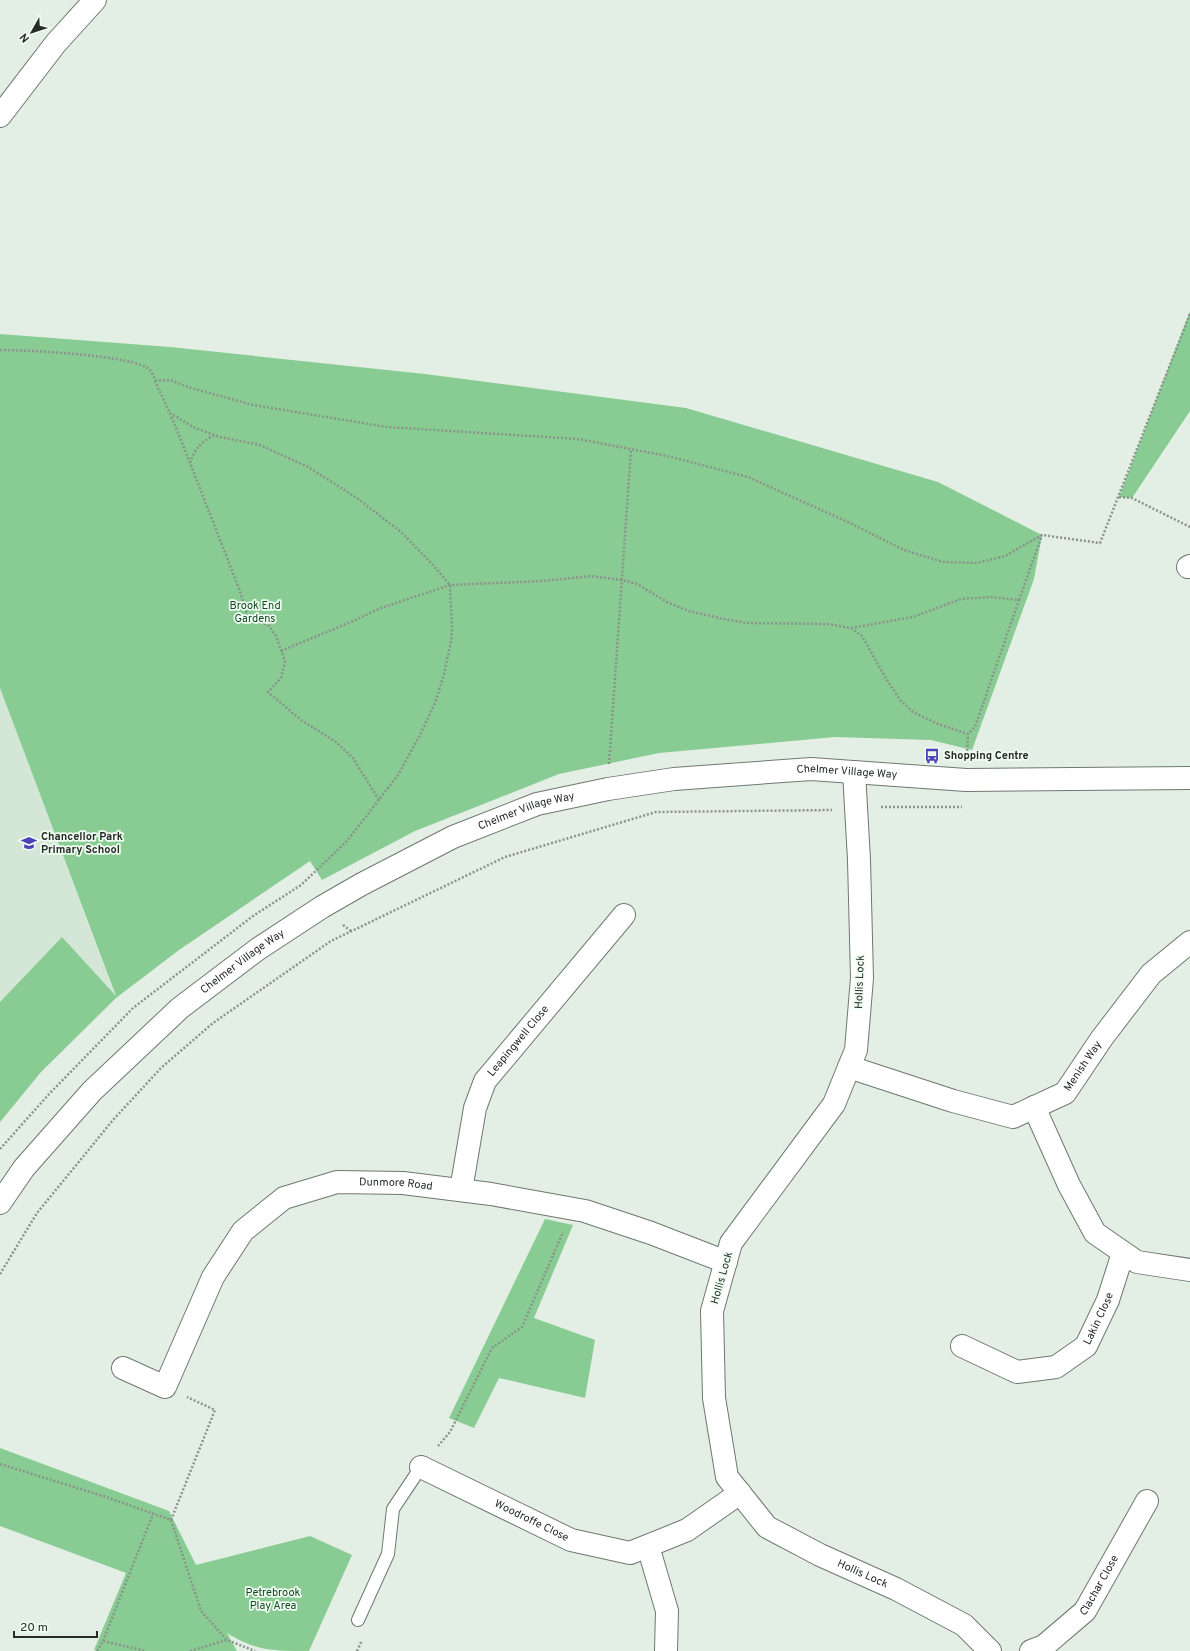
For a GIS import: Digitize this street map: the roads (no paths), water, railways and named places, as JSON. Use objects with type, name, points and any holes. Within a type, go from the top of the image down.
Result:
[{"type":"street","points":[[0,116],[56,43],[95,0]]},
{"type":"street","name":"Chelmer Village Way","points":[[0,1203],[24,1168],[92,1091],[180,1008],[258,949],[322,907],[362,884],[453,837],[537,804],[608,789],[674,779],[812,770],[966,780],[1190,778]]},
{"type":"street","name":"Hollis Lock","points":[[854,772],[859,860],[862,978],[856,1050],[834,1104],[731,1243],[712,1311],[714,1398],[727,1477],[768,1527],[820,1555],[896,1589],[964,1625],[990,1651]]},
{"type":"street","name":"Leapingwell Close","points":[[461,1190],[475,1108],[485,1081],[624,915]]},
{"type":"street","name":"Menish Way","points":[[849,1067],[953,1101],[1014,1117],[1065,1093],[1102,1038],[1151,974],[1190,942]]},
{"type":"street","points":[[1034,1107],[1068,1185],[1095,1233],[1137,1262],[1190,1270]]},
{"type":"street","name":"Dunmore Road","points":[[123,1368],[165,1387],[213,1277],[243,1231],[284,1198],[337,1182],[403,1183],[491,1194],[585,1211],[651,1233],[726,1262]]},
{"type":"street","name":"Lakin Close","points":[[962,1346],[1017,1372],[1056,1367],[1086,1346],[1108,1300],[1123,1253]]},
{"type":"street","name":"Woodroffe Close","points":[[420,1467],[571,1540],[630,1553],[687,1530],[740,1493]]},
{"type":"street","name":"Clachar Close","points":[[1031,1651],[1044,1646],[1085,1611],[1147,1500]]},
{"type":"street","points":[[648,1546],[667,1611],[666,1651]]},
{"type":"lane","points":[[358,1620],[388,1554],[393,1509],[420,1467]]},
{"type":"place","name":"Shopping Centre","points":[[932,756]]},
{"type":"place","name":"Chancellor Park Primary School","points":[[29,843]]},
{"type":"park label","name":"Brook End Gardens","points":[[255,612]]},
{"type":"park label","name":"Petrebrook Play Area","points":[[273,1599]]}]
